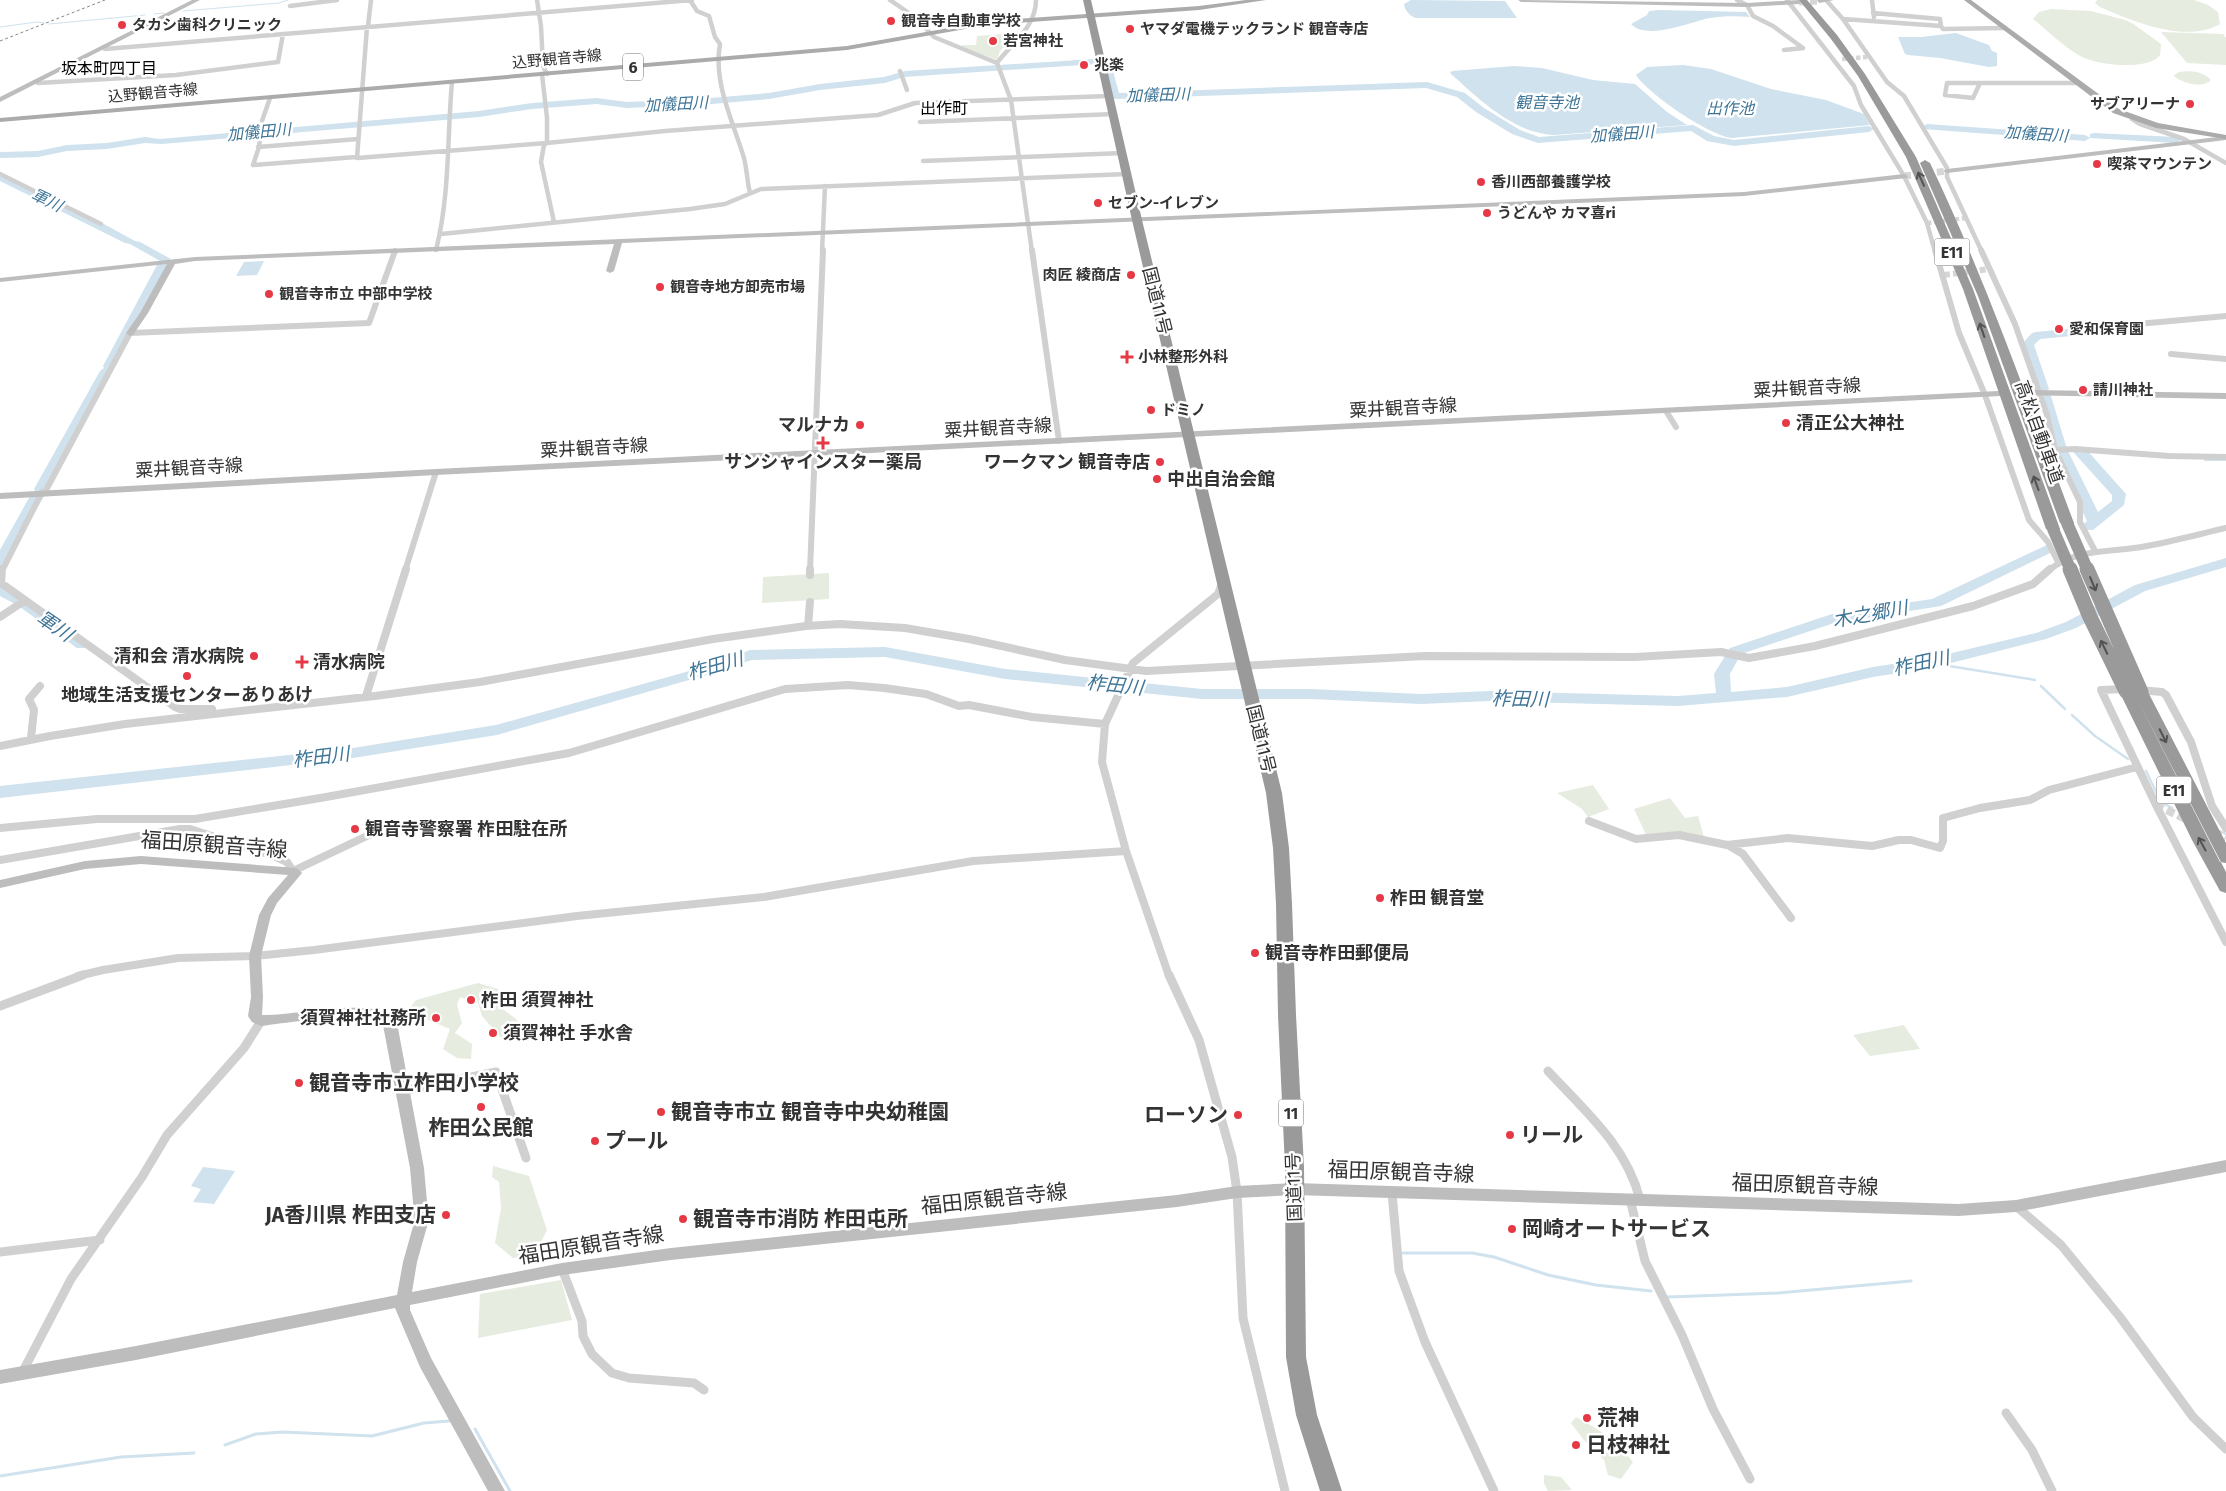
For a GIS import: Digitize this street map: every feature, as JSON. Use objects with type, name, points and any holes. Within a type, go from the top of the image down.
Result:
[{"type":"highway","name":"国道11号","points":[[1087,0],[1137,220],[1274,792],[1283,866],[1290,1100],[1296,1189],[1294,1338],[1298,1370],[1314,1446],[1331,1491]]},
{"type":"highway","name":"高松自動車道","points":[[1821,0],[1843,37],[1886,97],[1922,158],[1949,212],[1982,291],[2067,523],[2134,692],[2191,824],[2226,886]]},
{"type":"highway","name":"高松自動車道","points":[[1801,1],[1834,37],[1862,76],[1911,157],[1968,290],[2053,529],[2090,617],[2226,858]]},
{"type":"main road","points":[[0,100],[198,0]]},
{"type":"main road","name":"込野観音寺線","points":[[0,120],[865,46],[976,25],[1199,8],[1263,0]]},
{"type":"main road","points":[[1521,0],[1747,5],[1801,1]]},
{"type":"main road","points":[[1821,0],[1831,0]]},
{"type":"main road","points":[[1967,0],[2110,107],[2132,118],[2164,128],[2226,138]]},
{"type":"main road","points":[[1947,171],[2226,138]]},
{"type":"main road","points":[[0,280],[172,262],[395,251],[1744,194],[1904,176]]},
{"type":"main road","points":[[610,271],[618,242]]},
{"type":"main road","points":[[130,333],[144,313],[172,262]]},
{"type":"main road","points":[[2027,393],[2226,396]]},
{"type":"main road","name":"粟井観音寺線","points":[[0,496],[43,492],[1998,394]]},
{"type":"main road","name":"福田原観音寺線","points":[[0,884],[85,865],[141,860],[293,870],[296,876],[272,901],[265,915],[255,956],[257,997],[255,1016],[261,1021]]},
{"type":"main road","points":[[261,1021],[355,1014],[384,1017],[391,1028],[419,1181],[421,1223],[410,1262],[402,1310],[425,1362],[497,1491]]},
{"type":"main road","name":"福田原観音寺線","points":[[0,1377],[136,1353],[562,1269],[671,1254],[1167,1202],[1237,1192],[1296,1189],[1958,1210],[2016,1206],[2226,1166]]},
{"type":"street","points":[[290,6],[337,0]]},
{"type":"street","points":[[356,157],[371,0]]},
{"type":"street","points":[[537,0],[547,118],[546,144],[544,145],[541,162],[554,222]]},
{"type":"street","points":[[105,49],[538,12],[610,3],[691,0],[696,9],[708,16],[715,37],[720,44],[717,59],[723,93],[745,161],[750,193]]},
{"type":"street","points":[[890,0],[916,18],[930,34],[997,63],[1011,100],[1059,441]]},
{"type":"street","points":[[997,63],[1004,52],[1034,20],[1036,0]]},
{"type":"street","points":[[1737,0],[1747,5],[1753,16],[1764,20],[1803,48],[1784,50]]},
{"type":"street","points":[[1821,0],[1843,19],[1887,82],[1904,96],[1947,168],[1947,177],[2015,324],[2040,393],[2055,450],[2080,502],[2080,522],[2095,551]]},
{"type":"street","points":[[1872,0],[1875,22]]},
{"type":"street","points":[[1788,1],[1854,86],[1861,105],[1904,176],[1927,223],[1959,333],[1985,395],[2029,520],[2048,542],[2058,562]]},
{"type":"street","points":[[1873,13],[1940,18],[1942,26]]},
{"type":"street","points":[[1843,19],[1942,26],[1943,28],[1963,30],[2005,28]]},
{"type":"street","points":[[38,84],[176,75],[278,62],[283,34]]},
{"type":"street","points":[[1835,60],[1842,59]]},
{"type":"street","points":[[900,71],[900,77],[907,90]]},
{"type":"street","points":[[436,250],[441,234],[449,152],[452,82]]},
{"type":"street","points":[[1980,83],[1973,98],[1945,95],[1947,83],[1980,83],[2078,83]]},
{"type":"street","points":[[270,98],[262,114],[254,166],[356,157],[449,152],[665,131],[878,115],[915,103],[1109,96]]},
{"type":"street","points":[[920,122],[1114,114]]},
{"type":"street","points":[[2132,118],[2191,142],[2226,163]]},
{"type":"street","points":[[258,147],[358,139]]},
{"type":"street","points":[[923,161],[1123,153]]},
{"type":"street","points":[[0,174],[101,224]]},
{"type":"street","points":[[441,234],[725,204],[761,189],[1127,174]]},
{"type":"street","points":[[810,575],[825,186]]},
{"type":"street","points":[[180,709],[6,588],[0,578],[3,567],[130,333],[369,323],[395,251]]},
{"type":"street","points":[[2138,324],[2226,316]]},
{"type":"street","points":[[2171,354],[2226,359]]},
{"type":"street","points":[[1666,411],[1676,427]]},
{"type":"street","points":[[2055,450],[2075,449],[2169,456],[2226,457]]},
{"type":"street","points":[[366,696],[436,472]]},
{"type":"street","points":[[0,746],[32,738],[140,722],[433,689],[496,680],[750,634],[808,626],[853,625],[919,629],[1087,664],[1146,670],[1425,656],[1634,657],[1722,652],[1748,658],[1815,646],[1973,606],[2032,584],[2058,562],[2095,551],[2145,547],[2226,528]]},
{"type":"street","points":[[1224,578],[1218,594],[1130,667],[1105,724],[1102,762],[1126,851],[1164,965],[1200,1040],[1232,1156],[1237,1192],[1243,1318],[1285,1491]]},
{"type":"street","points":[[0,617],[24,601]]},
{"type":"street","points":[[808,626],[810,602]]},
{"type":"street","points":[[0,828],[97,819],[195,819],[569,753],[785,689],[848,685],[884,688],[926,694],[959,706],[982,707],[1032,717],[1105,724]]},
{"type":"street","points":[[32,738],[34,710],[29,699],[40,686]]},
{"type":"street","points":[[2226,828],[2212,806],[2191,742],[2166,695],[2162,692],[2149,690],[2116,688],[2101,690],[2137,767],[2226,942]]},
{"type":"street","points":[[140,722],[180,709],[274,707]]},
{"type":"street","points":[[1727,845],[1788,838],[1872,846],[1899,840],[1911,840],[1940,848],[1943,841],[1943,818],[1995,805],[2018,803],[2042,796],[2049,790],[2137,767]]},
{"type":"street","points":[[190,829],[195,819]]},
{"type":"street","points":[[1589,821],[1636,839],[1678,835],[1727,845],[1743,854],[1791,918]]},
{"type":"street","points":[[0,860],[180,829],[190,829],[274,856],[287,862],[293,870],[369,835]]},
{"type":"street","points":[[0,1006],[71,978],[103,970],[178,958],[255,956],[577,916],[764,897],[973,861],[1126,851]]},
{"type":"street","points":[[22,1373],[72,1279],[100,1240],[167,1135],[244,1048],[261,1021]]},
{"type":"street","points":[[1548,1071],[1627,1160],[1637,1186],[1635,1200],[1646,1261],[1682,1335],[1713,1409],[1750,1479]]},
{"type":"street","points":[[402,1091],[496,1072],[526,1158]]},
{"type":"street","points":[[1392,1193],[1399,1271],[1425,1342],[1494,1491]]},
{"type":"street","points":[[2016,1206],[2061,1245],[2120,1318],[2193,1417],[2226,1449]]},
{"type":"street","points":[[0,1252],[100,1240]]},
{"type":"street","points":[[562,1269],[582,1321],[583,1336],[592,1354],[612,1373],[629,1378],[694,1383],[704,1390]]},
{"type":"street","points":[[2006,1413],[2022,1431],[2034,1449],[2052,1491]]},
{"type":"shaded area","points":[[2097,0],[2194,0],[2208,5],[2218,12],[2220,24],[2206,30],[2191,32],[2159,28],[2143,24],[2100,7],[2095,3]]},
{"type":"shaded area","points":[[2051,9],[2091,11],[2125,20],[2161,44],[2160,55],[2154,60],[2135,65],[2111,64],[2089,60],[2076,54],[2033,19],[2039,12]]},
{"type":"shaded area","points":[[2161,32],[2223,34],[2226,38],[2226,65],[2187,63]]},
{"type":"shaded area","points":[[1018,33],[1000,51],[997,60],[962,47],[962,45],[976,45],[977,36]]},
{"type":"shaded area","points":[[2179,72],[2196,72],[2211,80],[2198,85],[2188,83],[2175,77],[2174,75]]},
{"type":"shaded area","points":[[829,573],[829,599],[762,603],[763,577]]},
{"type":"shaded area","points":[[1593,785],[1609,809],[1588,817],[1582,809],[1557,793]]},
{"type":"shaded area","points":[[1670,798],[1685,818],[1698,816],[1704,837],[1674,832],[1646,835],[1634,809]]},
{"type":"shaded area","points":[[478,983],[498,989],[500,1007],[516,1019],[525,1030],[522,1035],[502,1039],[482,1016],[478,1003],[460,997],[457,1005],[462,1023],[455,1033],[472,1044],[471,1059],[457,1058],[443,1049],[450,1029],[407,1011],[416,1000]]},
{"type":"shaded area","points":[[1904,1025],[1920,1049],[1870,1056],[1853,1035]]},
{"type":"shaded area","points":[[493,1166],[529,1176],[547,1230],[535,1254],[513,1258],[495,1243],[501,1208],[499,1182],[492,1177]]},
{"type":"shaded area","points":[[561,1280],[572,1320],[478,1338],[480,1294]]},
{"type":"shaded area","points":[[1576,1417],[1607,1436],[1633,1462],[1621,1479],[1608,1475],[1604,1460],[1583,1439],[1571,1423]]},
{"type":"shaded area","points":[[1544,1475],[1561,1477],[1572,1490],[1548,1491],[1544,1483]]},
{"type":"water","points":[[1411,0],[1505,1],[1517,18],[1416,18],[1408,13],[1404,6],[1404,4]]},
{"type":"water","points":[[1649,11],[1746,12],[1750,17],[1710,18],[1658,31],[1638,29],[1631,24],[1647,15]]},
{"type":"water","points":[[1956,33],[1989,45],[1992,51],[1997,53],[1997,66],[1989,67],[1940,58],[1908,55],[1905,54],[1898,37],[1921,37]]},
{"type":"water","name":"出作池","points":[[1683,65],[1711,69],[1771,89],[1826,100],[1864,114],[1870,125],[1732,138],[1722,135],[1709,130],[1680,113],[1653,93],[1636,75],[1647,67]]},
{"type":"water","name":"観音寺池","points":[[1514,66],[1542,68],[1593,80],[1635,84],[1667,112],[1687,125],[1554,135],[1539,133],[1525,128],[1498,113],[1450,73],[1452,71]]},
{"type":"water","points":[[264,261],[257,275],[236,276],[244,262]]},
{"type":"water","points":[[203,1167],[235,1171],[214,1204],[193,1202],[201,1189],[191,1186]]},
{"type":"waterway","points":[[183,11],[279,3],[288,0]]},
{"type":"waterway","points":[[154,14],[164,13]]},
{"type":"waterway","points":[[49,24],[145,15]]},
{"type":"waterway","points":[[0,27],[37,22],[45,23]]},
{"type":"waterway","name":"加儀田川","points":[[1003,67],[1094,62]]},
{"type":"waterway","name":"加儀田川","points":[[1106,64],[1114,94]]},
{"type":"waterway","name":"加儀田川","points":[[905,74],[996,67]]},
{"type":"waterway","name":"加儀田川","points":[[451,115],[479,114],[532,106],[596,101],[627,105],[651,104],[681,107],[699,102],[769,96],[820,87],[885,80],[900,75]]},
{"type":"waterway","name":"加儀田川","points":[[1386,86],[1427,85],[1461,95],[1480,110],[1516,132],[1538,140],[1693,128],[1711,139],[1734,143],[1869,129]]},
{"type":"waterway","name":"加儀田川","points":[[1297,90],[1379,86]]},
{"type":"waterway","name":"加儀田川","points":[[1206,93],[1291,90]]},
{"type":"waterway","name":"加儀田川","points":[[1115,96],[1200,93]]},
{"type":"waterway","name":"加儀田川","points":[[361,124],[447,116]]},
{"type":"waterway","name":"加儀田川","points":[[162,141],[357,124]]},
{"type":"waterway","name":"加儀田川","points":[[1927,127],[2085,138]]},
{"type":"waterway","name":"加儀田川","points":[[2094,136],[2176,140]]},
{"type":"waterway","name":"加儀田川","points":[[0,155],[38,154],[67,148],[107,146],[145,140],[157,141]]},
{"type":"waterway","name":"軍川","points":[[0,177],[94,223]]},
{"type":"waterway","name":"軍川","points":[[98,225],[129,241]]},
{"type":"waterway","name":"軍川","points":[[136,244],[165,259]]},
{"type":"waterway","name":"軍川","points":[[137,313],[163,265]]},
{"type":"waterway","name":"軍川","points":[[109,366],[136,316]]},
{"type":"waterway","name":"木之郷川","points":[[2043,389],[2028,344],[2036,336],[2139,326]]},
{"type":"waterway","name":"軍川","points":[[77,424],[106,371]]},
{"type":"waterway","name":"木之郷川","points":[[2045,396],[2061,448]]},
{"type":"waterway","name":"軍川","points":[[41,489],[75,428]]},
{"type":"waterway","name":"木之郷川","points":[[2062,451],[2095,522]]},
{"type":"waterway","name":"木之郷川","points":[[2080,451],[2119,494],[2119,502],[2095,522]]},
{"type":"waterway","points":[[2205,460],[2226,460]]},
{"type":"waterway","name":"軍川","points":[[0,563],[37,496]]},
{"type":"waterway","name":"木之郷川","points":[[2088,527],[2095,522]]},
{"type":"waterway","name":"木之郷川","points":[[1724,697],[1722,674],[1735,651],[1832,619],[1936,603],[2047,549]]},
{"type":"waterway","name":"柞田川","points":[[1724,697],[1787,692],[1873,672],[1931,663],[2041,636],[2071,625],[2140,588],[2226,562]]},
{"type":"waterway","name":"軍川","points":[[0,589],[18,601]]},
{"type":"waterway","name":"軍川","points":[[24,605],[82,645]]},
{"type":"waterway","name":"柞田川","points":[[0,792],[353,753],[497,730],[698,673],[750,655],[885,652],[1005,674],[1202,694],[1310,694],[1421,699],[1490,696],[1678,701],[1724,697]]},
{"type":"waterway","points":[[1931,663],[2035,680]]},
{"type":"waterway","points":[[2041,686],[2065,709]]},
{"type":"waterway","points":[[2072,715],[2095,736],[2128,759]]},
{"type":"waterway","points":[[2146,771],[2161,802],[2172,808]]},
{"type":"waterway","points":[[2220,831],[2226,834]]},
{"type":"waterway","points":[[1403,1253],[1472,1253],[1494,1257],[1548,1275],[1596,1285],[1651,1291]]},
{"type":"waterway","points":[[1668,1297],[1778,1293],[1911,1281]]},
{"type":"waterway","points":[[225,1445],[256,1434],[283,1432],[372,1436],[424,1423],[449,1421]]},
{"type":"waterway","points":[[475,1429],[510,1491]]},
{"type":"waterway","points":[[0,1476],[121,1457],[194,1453]]},
{"type":"tunnel","points":[[1799,2],[1819,1]]},
{"type":"tunnel","points":[[1842,59],[1867,57]]},
{"type":"tunnel","points":[[1904,176],[1947,171]]},
{"type":"tunnel","points":[[1927,223],[1966,218]]},
{"type":"tunnel","points":[[1944,275],[1990,269]]},
{"type":"tunnel","points":[[2156,805],[2190,821]]},
{"type":"tunnel","points":[[2214,832],[2226,838]]},
{"type":"railway","points":[[0,41],[105,0]]},
{"type":"place","name":"観音寺自動車学校","points":[[891,21]]},
{"type":"place","name":"タカシ歯科クリニック","points":[[122,25]]},
{"type":"place","name":"ヤマダ電機テックランド 観音寺店","points":[[1130,29]]},
{"type":"place","name":"若宮神社","points":[[993,41]]},
{"type":"place","name":"兆楽","points":[[1084,65]]},
{"type":"place","name":"サブアリーナ","points":[[2190,104]]},
{"type":"place","name":"喫茶マウンテン","points":[[2097,164]]},
{"type":"place","name":"香川西部養護学校","points":[[1481,182]]},
{"type":"place","name":"セブン-イレブン","points":[[1098,203]]},
{"type":"place","name":"うどんや カマ喜ri","points":[[1487,213]]},
{"type":"place","name":"肉匠 綾商店","points":[[1131,275]]},
{"type":"place","name":"観音寺地方卸売市場","points":[[660,287]]},
{"type":"place","name":"観音寺市立 中部中学校","points":[[269,294]]},
{"type":"place","name":"愛和保育園","points":[[2059,329]]},
{"type":"place","name":"小林整形外科","points":[[1127,357]]},
{"type":"place","name":"請川神社","points":[[2083,390]]},
{"type":"place","name":"ドミノ","points":[[1151,410]]},
{"type":"place","name":"清正公大神社","points":[[1786,423]]},
{"type":"place","name":"マルナカ","points":[[860,425]]},
{"type":"place","name":"サンシャインスター薬局","points":[[823,443]]},
{"type":"place","name":"ワークマン 観音寺店","points":[[1160,462]]},
{"type":"place","name":"中出自治会館","points":[[1157,479]]},
{"type":"place","name":"清和会 清水病院","points":[[254,656]]},
{"type":"place","name":"清水病院","points":[[302,662]]},
{"type":"place","name":"地域生活支援センターありあけ","points":[[187,676]]},
{"type":"place","name":"観音寺警察署 柞田駐在所","points":[[355,829]]},
{"type":"place","name":"柞田 観音堂","points":[[1380,898]]},
{"type":"place","name":"観音寺柞田郵便局","points":[[1255,953]]},
{"type":"place","name":"柞田 須賀神社","points":[[471,1000]]},
{"type":"place","name":"須賀神社社務所","points":[[436,1018]]},
{"type":"place","name":"須賀神社 手水舎","points":[[493,1033]]},
{"type":"place","name":"観音寺市立柞田小学校","points":[[299,1083]]},
{"type":"place","name":"柞田公民館","points":[[481,1107]]},
{"type":"place","name":"観音寺市立 観音寺中央幼稚園","points":[[661,1112]]},
{"type":"place","name":"ローソン","points":[[1238,1115]]},
{"type":"place","name":"リール","points":[[1510,1135]]},
{"type":"place","name":"プール","points":[[595,1141]]},
{"type":"place","name":"JA香川県 柞田支店","points":[[446,1215]]},
{"type":"place","name":"観音寺市消防 柞田屯所","points":[[683,1219]]},
{"type":"place","name":"岡崎オートサービス","points":[[1512,1229]]},
{"type":"place","name":"荒神","points":[[1587,1418]]},
{"type":"place","name":"日枝神社","points":[[1576,1445]]},
{"type":"district","name":"坂本町四丁目","points":[[109,68]]},
{"type":"district","name":"出作町","points":[[944,108]]}]
